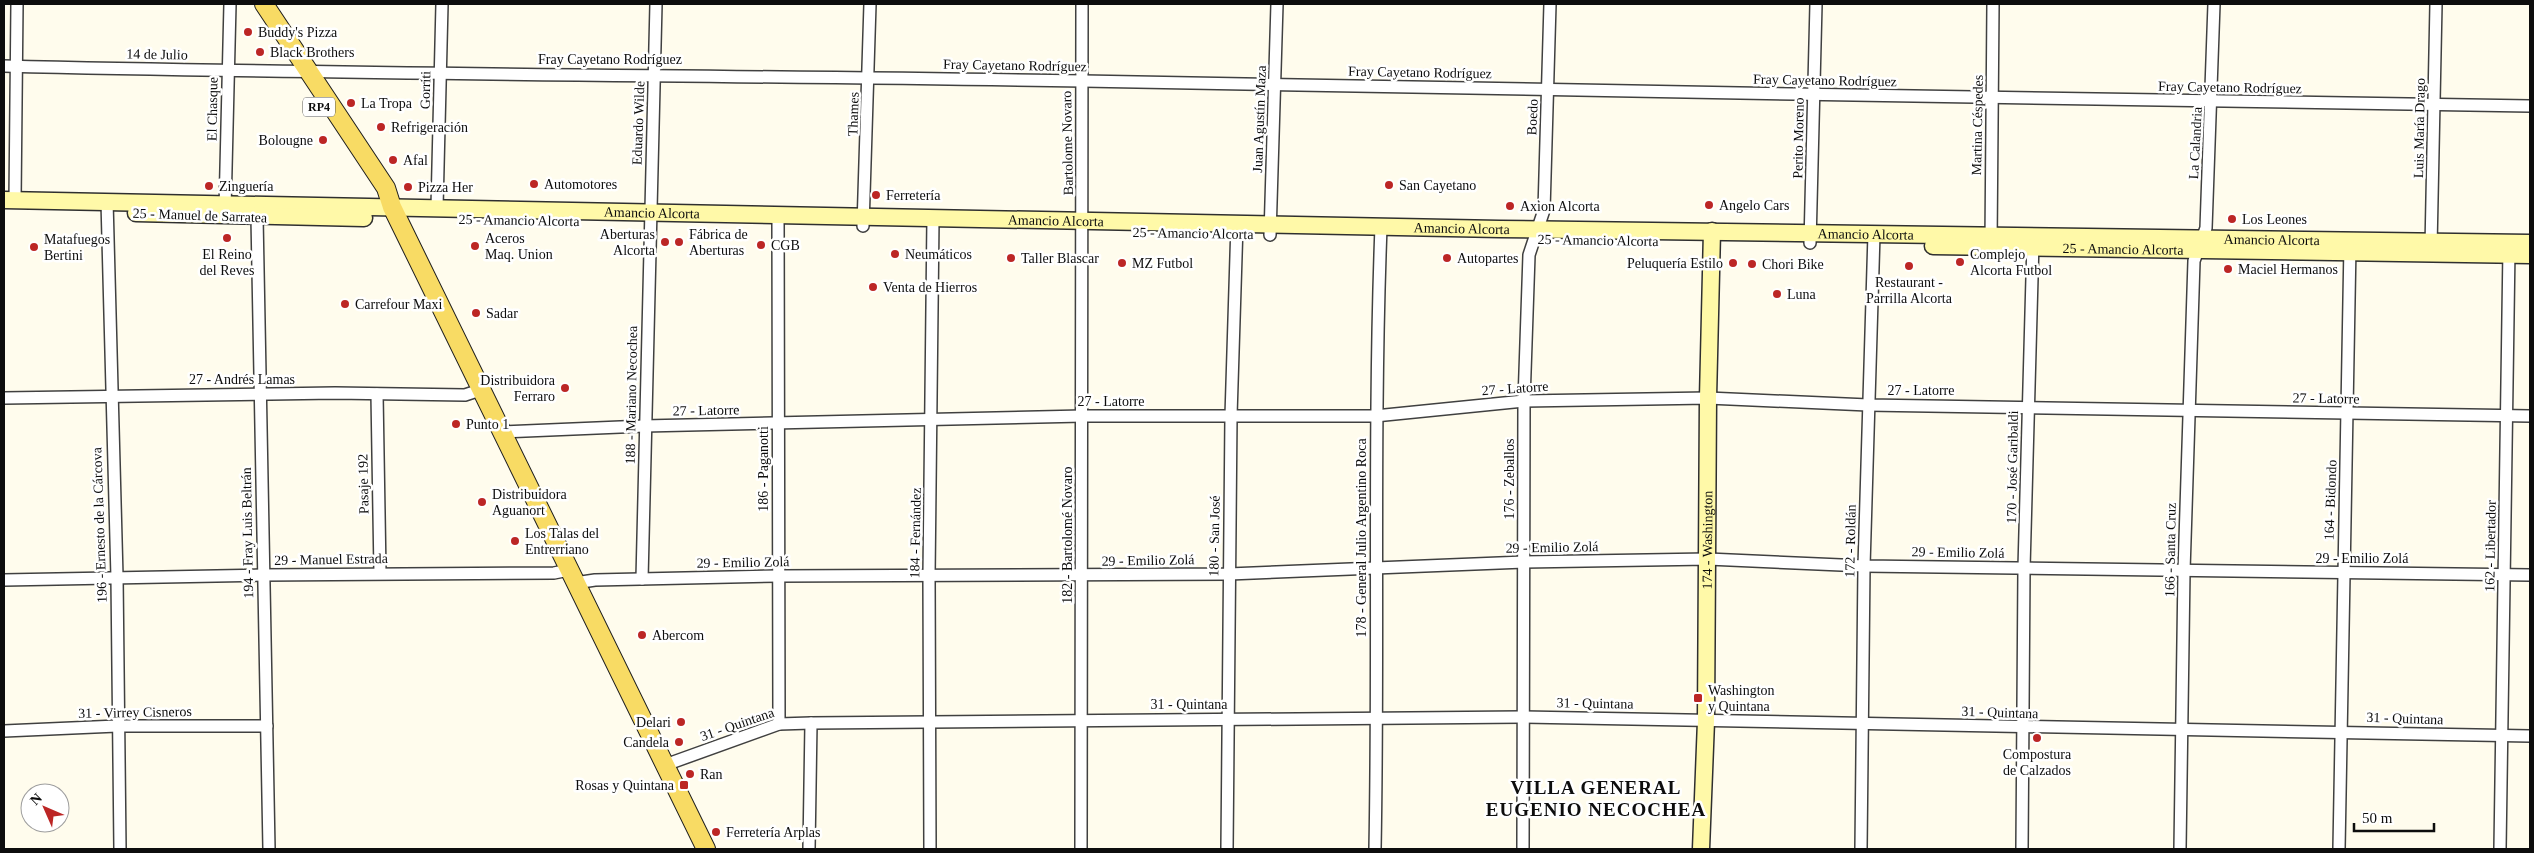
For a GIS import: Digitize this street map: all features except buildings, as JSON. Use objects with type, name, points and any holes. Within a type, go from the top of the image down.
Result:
[{"type":"main road","name":"RP4","points":[[251,4],[386,188],[394,212],[480,390],[706,849]]},
{"type":"main road","name":"RP4","points":[[264,4],[302,71]]},
{"type":"main road","points":[[7,203],[225,210],[394,212]]},
{"type":"main road","name":"Amancio Alcorta","points":[[394,212],[437,208],[650,217]]},
{"type":"main road","name":"25 - Manuel de Sarratea","points":[[225,210],[257,217],[394,212]]},
{"type":"main road","name":"25 - Amancio Alcorta","points":[[394,212],[778,218],[864,222],[1237,229]]},
{"type":"main road","name":"Amancio Alcorta","points":[[1237,229],[1535,235]]},
{"type":"main road","name":"25 - Amancio Alcorta","points":[[1535,235],[1810,238]]},
{"type":"main road","name":"174 - Washington","points":[[1701,849],[1706,721],[1708,398],[1712,236]]},
{"type":"main road","name":"Amancio Alcorta","points":[[1810,238],[1874,239]]},
{"type":"main road","points":[[1874,239],[2033,242]]},
{"type":"main road","name":"Amancio Alcorta","points":[[2033,242],[2200,244]]},
{"type":"main road","points":[[2509,249],[2530,243]]},
{"type":"main road","name":"25 - Amancio Alcorta","points":[[2200,244],[2509,249],[2530,255]]},
{"type":"street","points":[[7,203],[10,66],[17,4]]},
{"type":"street","name":"El Chasque","points":[[225,210],[230,4]]},
{"type":"street","name":"Gorriti","points":[[437,208],[442,4]]},
{"type":"street","name":"Eduardo Wilde","points":[[650,217],[656,4]]},
{"type":"street","name":"Thames","points":[[864,222],[870,4]]},
{"type":"street","name":"Bartolome Novaro","points":[[1082,4],[1083,225]]},
{"type":"street","name":"Juan Agustín Maza","points":[[1270,230],[1277,4]]},
{"type":"street","name":"Boedo","points":[[1535,235],[1544,210],[1550,4]]},
{"type":"street","name":"Perito Moreno","points":[[1810,238],[1816,4]]},
{"type":"street","name":"Martina Céspedes","points":[[1991,241],[1993,4]]},
{"type":"street","name":"La Calandria","points":[[2200,244],[2206,228],[2214,4]]},
{"type":"street","name":"Luis María Drago","points":[[2431,248],[2436,4]]},
{"type":"street","name":"14 de Julio","points":[[10,66],[302,71]]},
{"type":"street","name":"Fray Cayetano Rodríguez","points":[[302,71],[440,74],[654,74],[1814,94],[1992,99],[2530,106]]},
{"type":"street","name":"196 - Ernesto de la Cárcova","points":[[107,206],[117,578],[117,726],[120,849]]},
{"type":"street","name":"194 - Fray Luis Beltrán","points":[[257,217],[269,849]]},
{"type":"street","name":"188 - Mariano Necochea","points":[[642,579],[650,217]]},
{"type":"street","name":"186 - Paganotti","points":[[778,218],[779,724]]},
{"type":"street","name":"184 - Fernández","points":[[930,849],[929,576],[933,222]]},
{"type":"street","name":"182 - Bartolomé Novaro","points":[[1081,849],[1083,225]]},
{"type":"street","name":"180 - San José","points":[[1227,849],[1231,416],[1237,229]]},
{"type":"street","name":"178 - General Julio Argentino Roca","points":[[1375,849],[1377,717],[1375,568],[1376,416],[1380,232]]},
{"type":"street","name":"176 - Zeballos","points":[[1523,849],[1524,401],[1529,255],[1535,235]]},
{"type":"street","name":"172 - Roldán","points":[[1861,849],[1864,566],[1874,239]]},
{"type":"street","name":"170 - José Garibaldi","points":[[2022,849],[2024,568],[2033,242]]},
{"type":"street","name":"166 - Santa Cruz","points":[[2180,849],[2184,571],[2189,411],[2194,261],[2200,244]]},
{"type":"street","name":"164 - Bidondo","points":[[2338,849],[2350,247]]},
{"type":"street","name":"162 - Libertador","points":[[2500,849],[2509,249]]},
{"type":"street","name":"27 - Andrés Lamas","points":[[4,398],[259,394],[465,395],[480,390]]},
{"type":"street","name":"Pasaje 192","points":[[377,394],[380,573]]},
{"type":"street","name":"27 - Latorre","points":[[502,432],[644,426],[1083,416],[1376,416],[1524,401],[1708,398],[1868,405],[2028,406],[2189,411],[2530,416]]},
{"type":"street","name":"29 - Emilio Zolá","points":[[572,576],[642,579],[778,576],[1229,574],[1524,562],[1708,559],[1864,566],[2342,574],[2530,575]]},
{"type":"street","name":"29 - Manuel Estrada","points":[[4,580],[380,573],[554,573],[572,576]]},
{"type":"street","name":"31 - Quintana","points":[[665,766],[779,724],[811,722],[930,723],[1522,717],[1862,722],[2022,728],[2530,736]]},
{"type":"street","points":[[809,849],[811,722]]},
{"type":"street","name":"31 - Virrey Cisneros","points":[[4,731],[117,726],[267,726]]},
{"type":"place","name":"Buddy's Pizza","points":[[248,32]]},
{"type":"place","name":"Black Brothers","points":[[260,52]]},
{"type":"place","name":"La Tropa","points":[[351,103]]},
{"type":"place","name":"Refrigeración","points":[[381,127]]},
{"type":"place","name":"Bolougne","points":[[323,140]]},
{"type":"place","name":"Afal","points":[[393,160]]},
{"type":"place","name":"Automotores","points":[[534,184]]},
{"type":"place","name":"San Cayetano","points":[[1389,185]]},
{"type":"place","name":"Zinguería","points":[[209,186]]},
{"type":"place","name":"Pizza Her","points":[[408,187]]},
{"type":"place","name":"Ferretería","points":[[876,195]]},
{"type":"place","name":"Angelo Cars","points":[[1709,205]]},
{"type":"place","name":"Axion Alcorta","points":[[1510,206]]},
{"type":"place","name":"Los Leones","points":[[2232,219]]},
{"type":"place","name":"El Reino del Reves","points":[[227,238]]},
{"type":"place","name":"Aberturas Alcorta","points":[[665,242]]},
{"type":"place","name":"Fábrica de Aberturas","points":[[679,242]]},
{"type":"place","name":"CGB","points":[[761,245]]},
{"type":"place","name":"Aceros Maq. Union","points":[[475,246]]},
{"type":"place","name":"Matafuegos Bertini","points":[[34,247]]},
{"type":"place","name":"Neumáticos","points":[[895,254]]},
{"type":"place","name":"Taller Blascar","points":[[1011,258]]},
{"type":"place","name":"Autopartes","points":[[1447,258]]},
{"type":"place","name":"Complejo Alcorta Futbol","points":[[1960,262]]},
{"type":"place","name":"MZ Futbol","points":[[1122,263]]},
{"type":"place","name":"Peluquería Estilo","points":[[1733,263]]},
{"type":"place","name":"Chori Bike","points":[[1752,264]]},
{"type":"place","name":"Restaurant - Parrilla Alcorta","points":[[1909,266]]},
{"type":"place","name":"Maciel Hermanos","points":[[2228,269]]},
{"type":"place","name":"Venta de Hierros","points":[[873,287]]},
{"type":"place","name":"Luna","points":[[1777,294]]},
{"type":"place","name":"Carrefour Maxi","points":[[345,304]]},
{"type":"place","name":"Sadar","points":[[476,313]]},
{"type":"place","name":"Distribuidora Ferraro","points":[[565,388]]},
{"type":"place","name":"Punto 1","points":[[456,424]]},
{"type":"place","name":"Distribuidora Aguanort","points":[[482,502]]},
{"type":"place","name":"Los Talas del Entrerriano","points":[[515,541]]},
{"type":"place","name":"Abercom","points":[[642,635]]},
{"type":"place","name":"Washington y Quintana","points":[[1698,698]]},
{"type":"place","name":"Delari","points":[[681,722]]},
{"type":"place","name":"Compostura de Calzados","points":[[2037,738]]},
{"type":"place","name":"Candela","points":[[679,742]]},
{"type":"place","name":"Ran","points":[[690,774]]},
{"type":"place","name":"Rosas y Quintana","points":[[684,785]]},
{"type":"place","name":"Ferretería Arplas","points":[[716,832]]},
{"type":"district","name":"VILLA GENERAL EUGENIO NECOCHEA","points":[[1596,798]]}]
